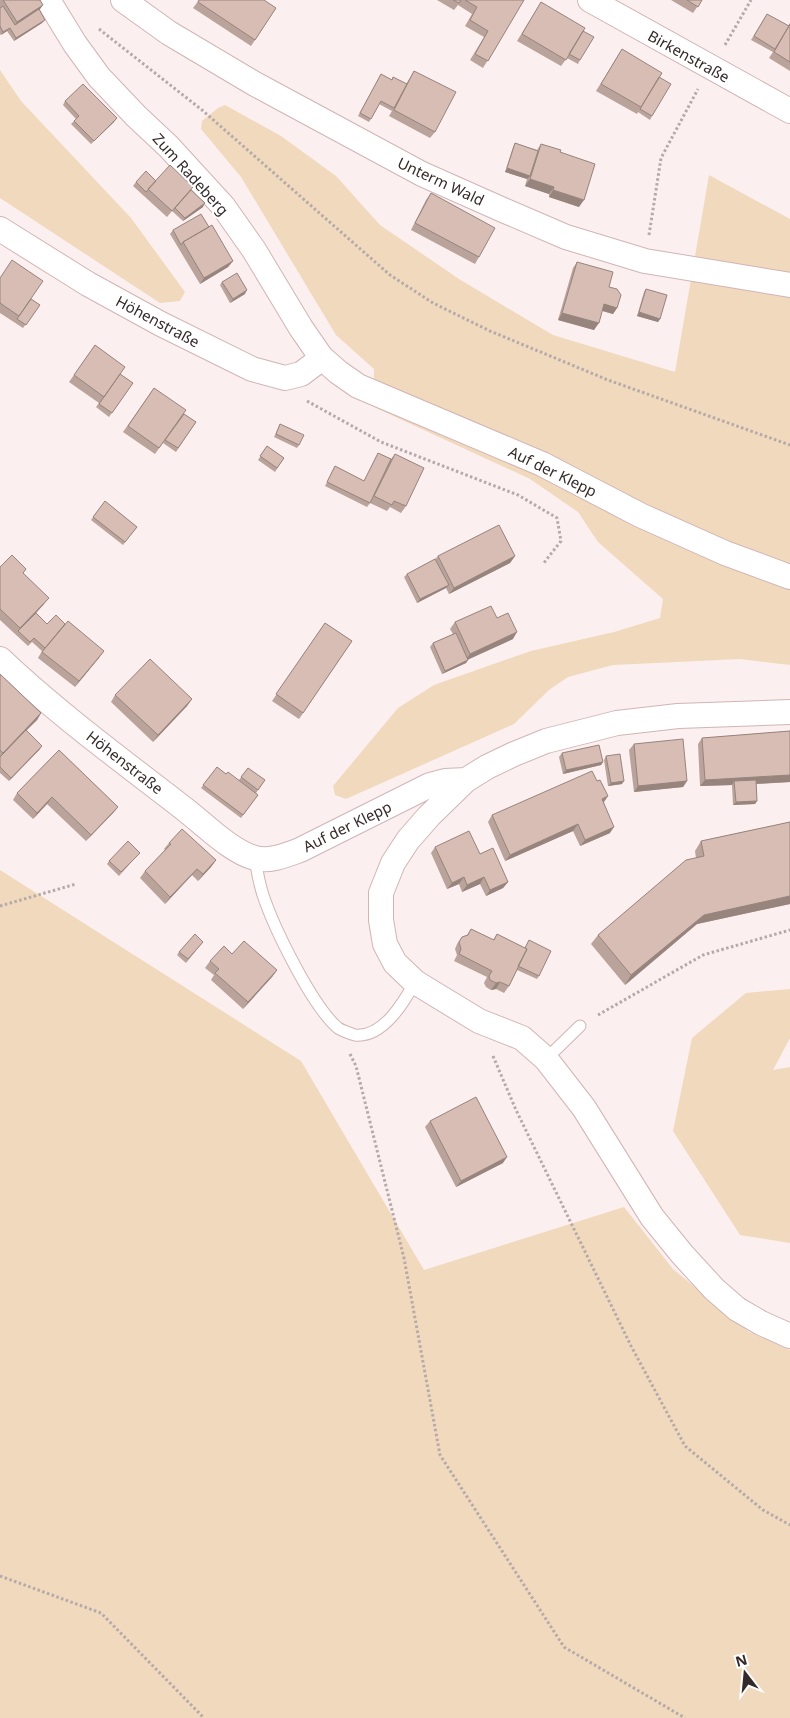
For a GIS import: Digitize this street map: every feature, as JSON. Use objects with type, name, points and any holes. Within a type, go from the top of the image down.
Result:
[{"type":"street","name":"Zum Radeberg","points":[[48,0],[75,44],[99,77],[169,147],[223,206],[254,250],[301,328],[321,357]]},
{"type":"street","name":"Unterm Wald","points":[[123,0],[169,33],[255,84],[422,174],[566,237],[645,261],[790,286]]},
{"type":"street","name":"Birkenstraße","points":[[590,0],[790,111]]},
{"type":"street","name":"Höhenstraße","points":[[0,229],[88,284],[161,324],[252,369],[285,378]]},
{"type":"street","points":[[285,378],[301,374],[313,366],[321,357]]},
{"type":"street","name":"Auf der Klepp","points":[[321,357],[358,386],[542,464],[640,515],[725,553],[790,578]]},
{"type":"street","name":"Höhenstraße","points":[[0,659],[26,684],[151,783],[236,849],[255,858]]},
{"type":"street","name":"Auf der Klepp","points":[[790,712],[678,716],[617,723],[546,741],[487,767],[466,780],[429,816],[408,840],[392,864],[381,893],[380,920],[385,944],[395,963],[415,982],[479,1021],[522,1038],[546,1059],[584,1108],[652,1217],[714,1289],[736,1309],[790,1336]]},
{"type":"street","name":"Auf der Klepp","points":[[255,858],[265,860],[300,850],[430,785],[445,781],[466,780]]},
{"type":"lane","points":[[255,858],[264,896],[283,940],[319,1006],[338,1028],[355,1035],[371,1033],[389,1020],[402,1005],[415,982]]},
{"type":"lane","points":[[546,1059],[580,1026]]},
{"type":"path","points":[[92,23],[202,110],[390,275],[433,303],[490,331],[608,380],[790,445]]},
{"type":"path","points":[[645,261],[661,158],[700,86]]},
{"type":"path","points":[[285,378],[298,393],[312,404],[380,442],[518,495],[557,518],[561,541],[543,564]]},
{"type":"path","points":[[0,906],[76,884]]},
{"type":"path","points":[[580,1026],[703,955],[790,930]]},
{"type":"path","points":[[479,1021],[516,1110],[631,1346],[685,1446],[763,1510],[790,1525]]},
{"type":"path","points":[[338,1028],[356,1066],[404,1258],[440,1455],[564,1647],[685,1718]]},
{"type":"path","points":[[0,1576],[101,1613],[204,1718]]},
{"type":"shaded area","points":[[0,70],[21,101],[131,218],[185,292],[180,301],[160,303],[0,198]]},
{"type":"shaded area","points":[[225,105],[281,136],[336,176],[380,225],[459,279],[553,335],[675,372],[709,175],[790,219],[790,665],[740,659],[613,665],[568,677],[549,690],[514,724],[346,799],[335,795],[333,786],[398,708],[434,685],[531,651],[614,632],[660,618],[663,599],[598,542],[578,512],[530,479],[374,407],[374,369],[336,335],[241,177],[201,129],[202,121],[218,108]]},
{"type":"shaded area","points":[[0,870],[301,1061],[424,1270],[624,1207],[673,1269],[749,1332],[790,1350],[790,1718],[0,1718]]},
{"type":"shaded area","points":[[790,989],[790,1038],[773,1070],[790,1067],[790,1243],[740,1235],[673,1131],[692,1038],[746,993]]},
{"type":"building","points":[[3,0],[40,0],[43,5],[17,22]]},
{"type":"building","points":[[199,0],[264,0],[276,8],[255,40],[198,2]]},
{"type":"building","points":[[465,0],[524,0],[488,61],[475,54],[488,31],[470,20],[477,7]]},
{"type":"building","points":[[687,0],[702,0],[698,7]]},
{"type":"building","points":[[541,2],[585,28],[566,60],[522,34]]},
{"type":"building","points":[[3,6],[15,25],[39,9],[45,20],[16,38],[10,28],[3,32],[0,26],[0,8]]},
{"type":"building","points":[[767,14],[789,26],[775,49],[754,36]]},
{"type":"building","points":[[790,24],[790,62],[774,52]]},
{"type":"building","points":[[583,31],[594,37],[580,60],[569,54]]},
{"type":"building","points":[[622,49],[662,73],[641,107],[601,84]]},
{"type":"building","points":[[414,71],[456,92],[435,132],[394,110]]},
{"type":"building","points":[[381,74],[392,80],[393,77],[407,84],[394,108],[381,101],[371,119],[360,113]]},
{"type":"building","points":[[659,77],[671,84],[652,116],[640,109]]},
{"type":"building","points":[[83,84],[117,118],[94,141],[74,121],[79,116],[65,101]]},
{"type":"building","points":[[515,143],[538,151],[530,176],[507,168]]},
{"type":"building","points":[[541,144],[595,164],[584,200],[553,190],[554,187],[530,179]]},
{"type":"building","points":[[170,165],[193,187],[172,211],[148,189]]},
{"type":"building","points":[[146,171],[156,181],[146,192],[136,182]]},
{"type":"building","points":[[191,190],[205,203],[185,218],[175,208]]},
{"type":"building","points":[[431,193],[495,228],[479,257],[415,223]]},
{"type":"building","points":[[201,214],[209,227],[181,245],[173,230]]},
{"type":"building","points":[[212,225],[233,261],[204,278],[183,242]]},
{"type":"building","points":[[12,260],[43,281],[19,316],[0,303],[0,278]]},
{"type":"building","points":[[577,262],[613,272],[609,287],[617,289],[621,295],[617,308],[604,304],[599,323],[562,313]]},
{"type":"building","points":[[237,273],[247,290],[233,299],[222,282]]},
{"type":"building","points":[[646,289],[667,295],[660,319],[639,312]]},
{"type":"building","points":[[31,299],[40,305],[26,325],[17,319]]},
{"type":"building","points":[[95,345],[125,367],[104,397],[74,375]]},
{"type":"building","points":[[120,374],[133,383],[112,413],[99,404]]},
{"type":"building","points":[[154,388],[186,410],[159,448],[128,426]]},
{"type":"building","points":[[184,414],[196,422],[178,448],[165,440]]},
{"type":"building","points":[[280,424],[304,435],[299,445],[276,434]]},
{"type":"building","points":[[267,446],[284,458],[277,468],[260,456]]},
{"type":"building","points":[[378,453],[391,459],[370,503],[327,482],[335,466],[364,481]]},
{"type":"building","points":[[395,454],[424,468],[406,506],[394,501],[392,505],[374,496]]},
{"type":"building","points":[[105,501],[137,527],[125,542],[93,517]]},
{"type":"building","points":[[499,525],[515,556],[454,588],[438,556]]},
{"type":"building","points":[[12,555],[26,569],[23,573],[49,598],[20,628],[0,609],[0,567]]},
{"type":"building","points":[[435,559],[449,585],[420,599],[407,574]]},
{"type":"building","points":[[491,606],[497,618],[508,613],[517,632],[470,654],[455,622]]},
{"type":"building","points":[[36,613],[47,624],[56,615],[65,624],[45,648],[34,638],[30,642],[18,631]]},
{"type":"building","points":[[68,621],[104,651],[79,681],[42,652]]},
{"type":"building","points":[[325,623],[352,641],[303,713],[276,694]]},
{"type":"building","points":[[456,633],[468,660],[445,671],[433,643]]},
{"type":"building","points":[[150,659],[192,699],[158,735],[115,695]]},
{"type":"building","points":[[0,674],[41,713],[3,753],[0,750]]},
{"type":"building","points":[[26,730],[42,746],[11,778],[0,767],[0,757]]},
{"type":"building","points":[[790,731],[790,775],[705,780],[702,738]]},
{"type":"building","points":[[683,739],[687,781],[638,786],[634,744]]},
{"type":"building","points":[[599,745],[603,762],[566,770],[562,753]]},
{"type":"building","points":[[59,750],[118,807],[91,835],[52,797],[37,813],[17,793]]},
{"type":"building","points":[[620,754],[624,781],[611,783],[606,756]]},
{"type":"building","points":[[217,767],[226,774],[228,772],[258,795],[243,815],[203,785]]},
{"type":"building","points":[[248,768],[265,780],[258,790],[241,777]]},
{"type":"building","points":[[592,771],[597,781],[600,780],[608,796],[602,799],[614,827],[585,840],[578,824],[510,855],[492,815]]},
{"type":"building","points":[[756,780],[757,801],[736,802],[734,781]]},
{"type":"building","points":[[790,822],[790,896],[704,915],[631,975],[598,935],[686,860],[704,856],[701,841]]},
{"type":"building","points":[[182,829],[216,860],[203,874],[197,869],[170,897],[145,871],[171,844],[169,843]]},
{"type":"building","points":[[469,831],[480,854],[493,848],[508,882],[490,890],[484,877],[467,885],[464,877],[452,883],[435,847]]},
{"type":"building","points":[[128,841],[140,853],[121,872],[109,861]]},
{"type":"building","points":[[471,929],[494,940],[497,934],[527,949],[509,986],[490,980],[489,976],[492,971],[459,954],[461,949],[459,942],[462,937],[468,935]]},
{"type":"building","points":[[195,934],[203,942],[188,959],[179,952]]},
{"type":"building","points":[[529,940],[551,951],[539,976],[518,966],[527,949],[525,948]]},
{"type":"building","points":[[244,941],[277,970],[248,1002],[215,973],[219,969],[210,961],[224,946],[232,954]]},
{"type":"building","points":[[476,1097],[507,1157],[461,1181],[430,1121]]}]
